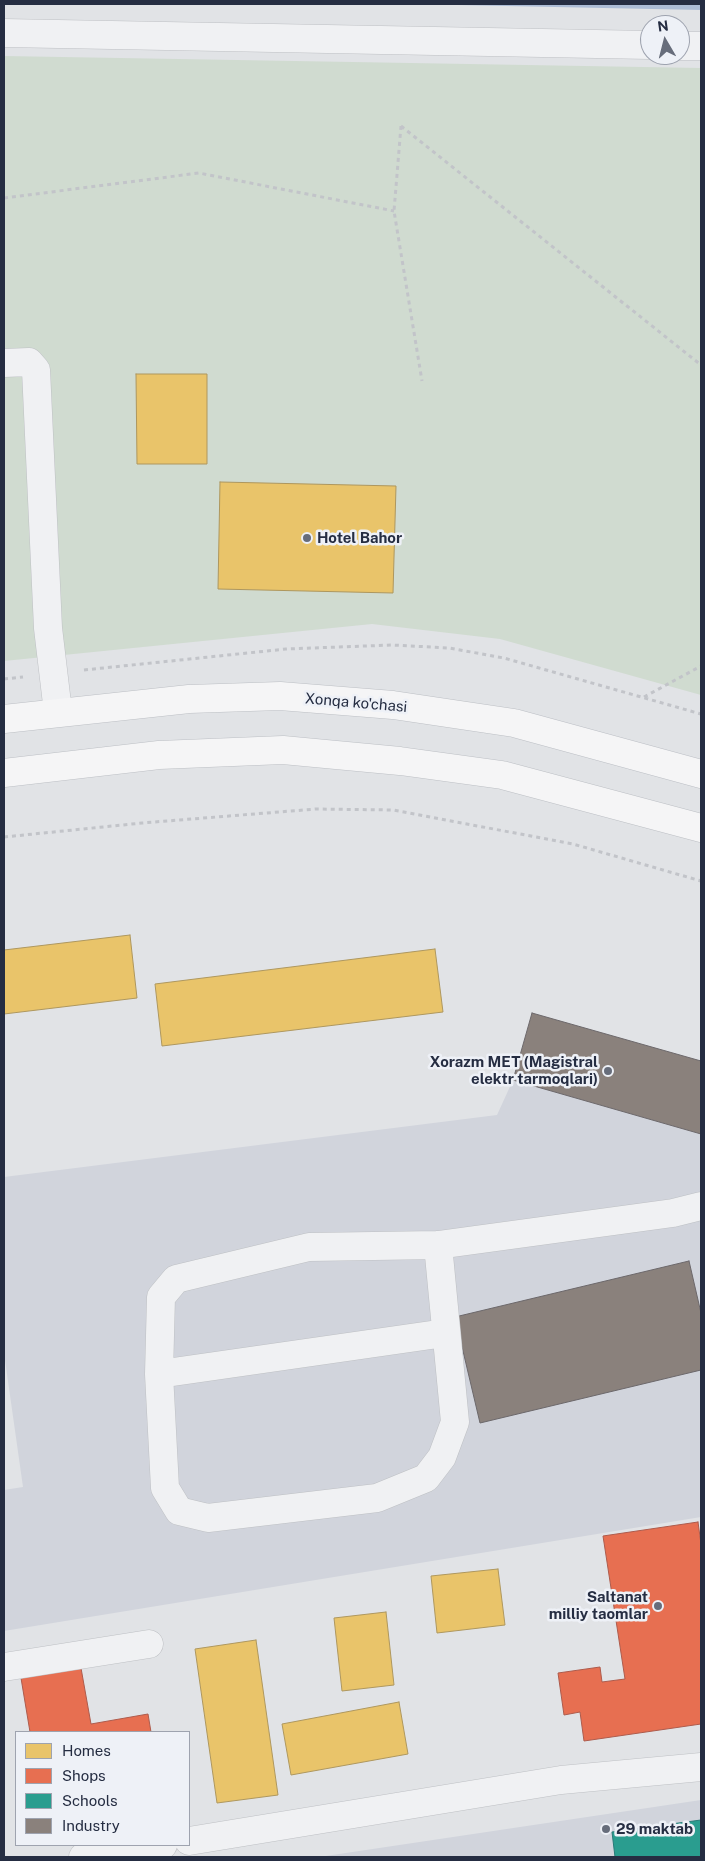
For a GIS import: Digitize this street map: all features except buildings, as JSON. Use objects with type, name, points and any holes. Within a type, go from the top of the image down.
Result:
[{"type":"main road","name":"Xonqa ko'chasi","points":[[4,719],[189,699],[280,696],[393,705],[514,723],[701,774]]},
{"type":"main road","points":[[4,773],[159,755],[283,750],[400,761],[502,775],[701,828]]},
{"type":"street","points":[[4,33],[640,45]]},
{"type":"street","points":[[4,363],[29,362],[36,370],[48,628],[58,712]]},
{"type":"street","points":[[438,1245],[445,1334],[455,1422],[442,1457],[426,1478],[377,1498],[208,1518],[179,1511],[165,1488],[159,1374],[161,1297],[176,1279],[309,1247],[438,1245],[673,1213],[701,1206]]},
{"type":"street","points":[[159,1374],[445,1334]]},
{"type":"street","points":[[4,1667],[149,1644]]},
{"type":"street","points":[[190,1841],[561,1780],[701,1767]]},
{"type":"street","points":[[83,1857],[156,1846]]},
{"type":"path","points":[[422,381],[394,211],[401,126],[701,365]]},
{"type":"path","points":[[4,198],[199,174],[394,211]]},
{"type":"path","points":[[4,679],[286,648],[402,646],[449,648],[504,658],[701,714]]},
{"type":"path","points":[[643,698],[701,666]]},
{"type":"path","points":[[4,837],[152,822],[316,809],[393,810],[573,844],[701,881]]},
{"type":"shaded area","points":[[4,56],[701,68],[701,695],[500,639],[372,624],[4,661]]},
{"type":"shaded area","points":[[513,1080],[701,1134],[701,1517],[4,1631],[4,1490],[23,1487],[4,1353],[4,1177],[497,1115]]},
{"type":"shaded area","name":"29 maktab","points":[[701,1800],[701,1857],[319,1857]]},
{"type":"water","points":[[409,4],[701,4],[701,10]]},
{"type":"place","name":"Hotel Bahor","points":[[307,538]]},
{"type":"place","name":"Xorazm MET (Magistral elektr tarmoqlari)","points":[[608,1071]]},
{"type":"place","name":"Saltanat milliy taomlar","points":[[658,1606]]},
{"type":"place","name":"29 maktab","points":[[606,1829]]}]
